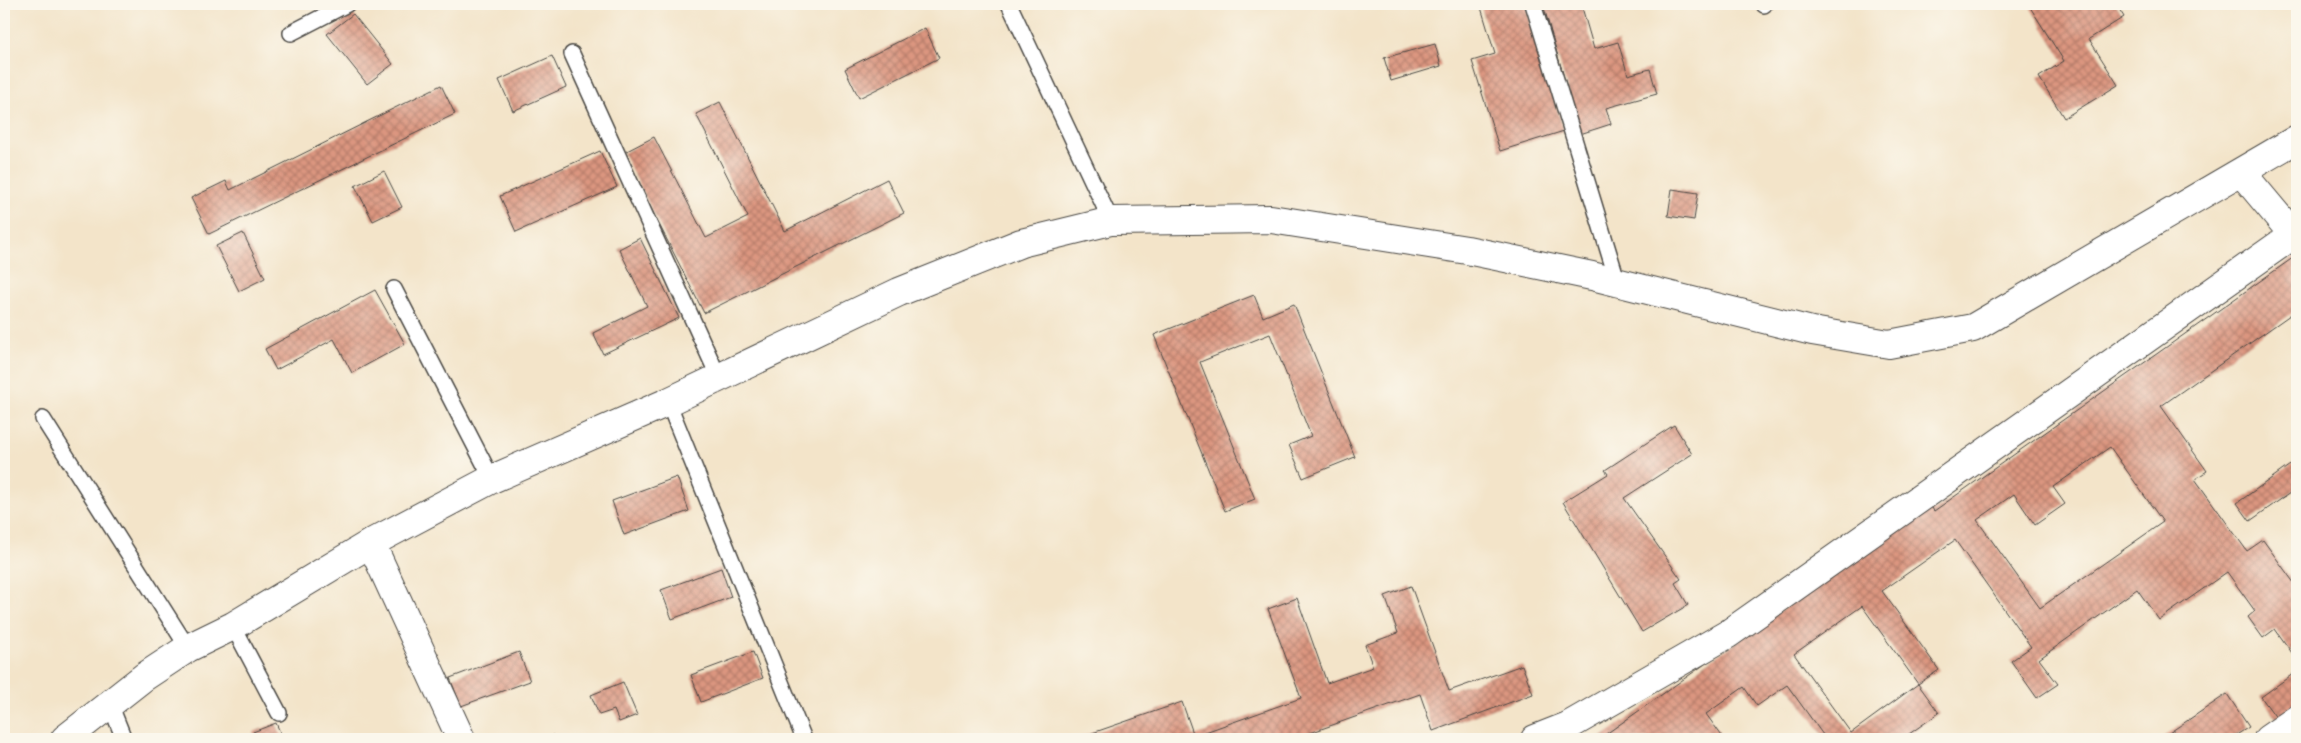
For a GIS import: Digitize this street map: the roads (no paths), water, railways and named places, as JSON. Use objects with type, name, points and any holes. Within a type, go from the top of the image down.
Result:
[{"type":"street","points":[[65,739],[144,677],[188,648],[233,626],[370,543],[492,479],[668,402],[908,288],[1020,243],[1111,221],[1271,219],[1467,250],[1618,283],[1812,331],[1889,344],[1973,328],[2297,139]]},
{"type":"street","points":[[1535,739],[1568,726],[1728,634],[2295,237],[2242,172]]},
{"type":"street","points":[[370,543],[461,739]]},
{"type":"street","points":[[2268,739],[2297,719]]},
{"type":"lane","points":[[291,33],[346,4]]},
{"type":"lane","points":[[1009,4],[1111,221]]},
{"type":"lane","points":[[1533,4],[1618,283]]},
{"type":"lane","points":[[572,54],[720,378]]},
{"type":"lane","points":[[394,289],[492,479]]},
{"type":"lane","points":[[668,402],[804,739]]},
{"type":"lane","points":[[43,419],[188,648]]},
{"type":"lane","points":[[233,626],[279,713]]},
{"type":"lane","points":[[110,704],[124,739]]}]
